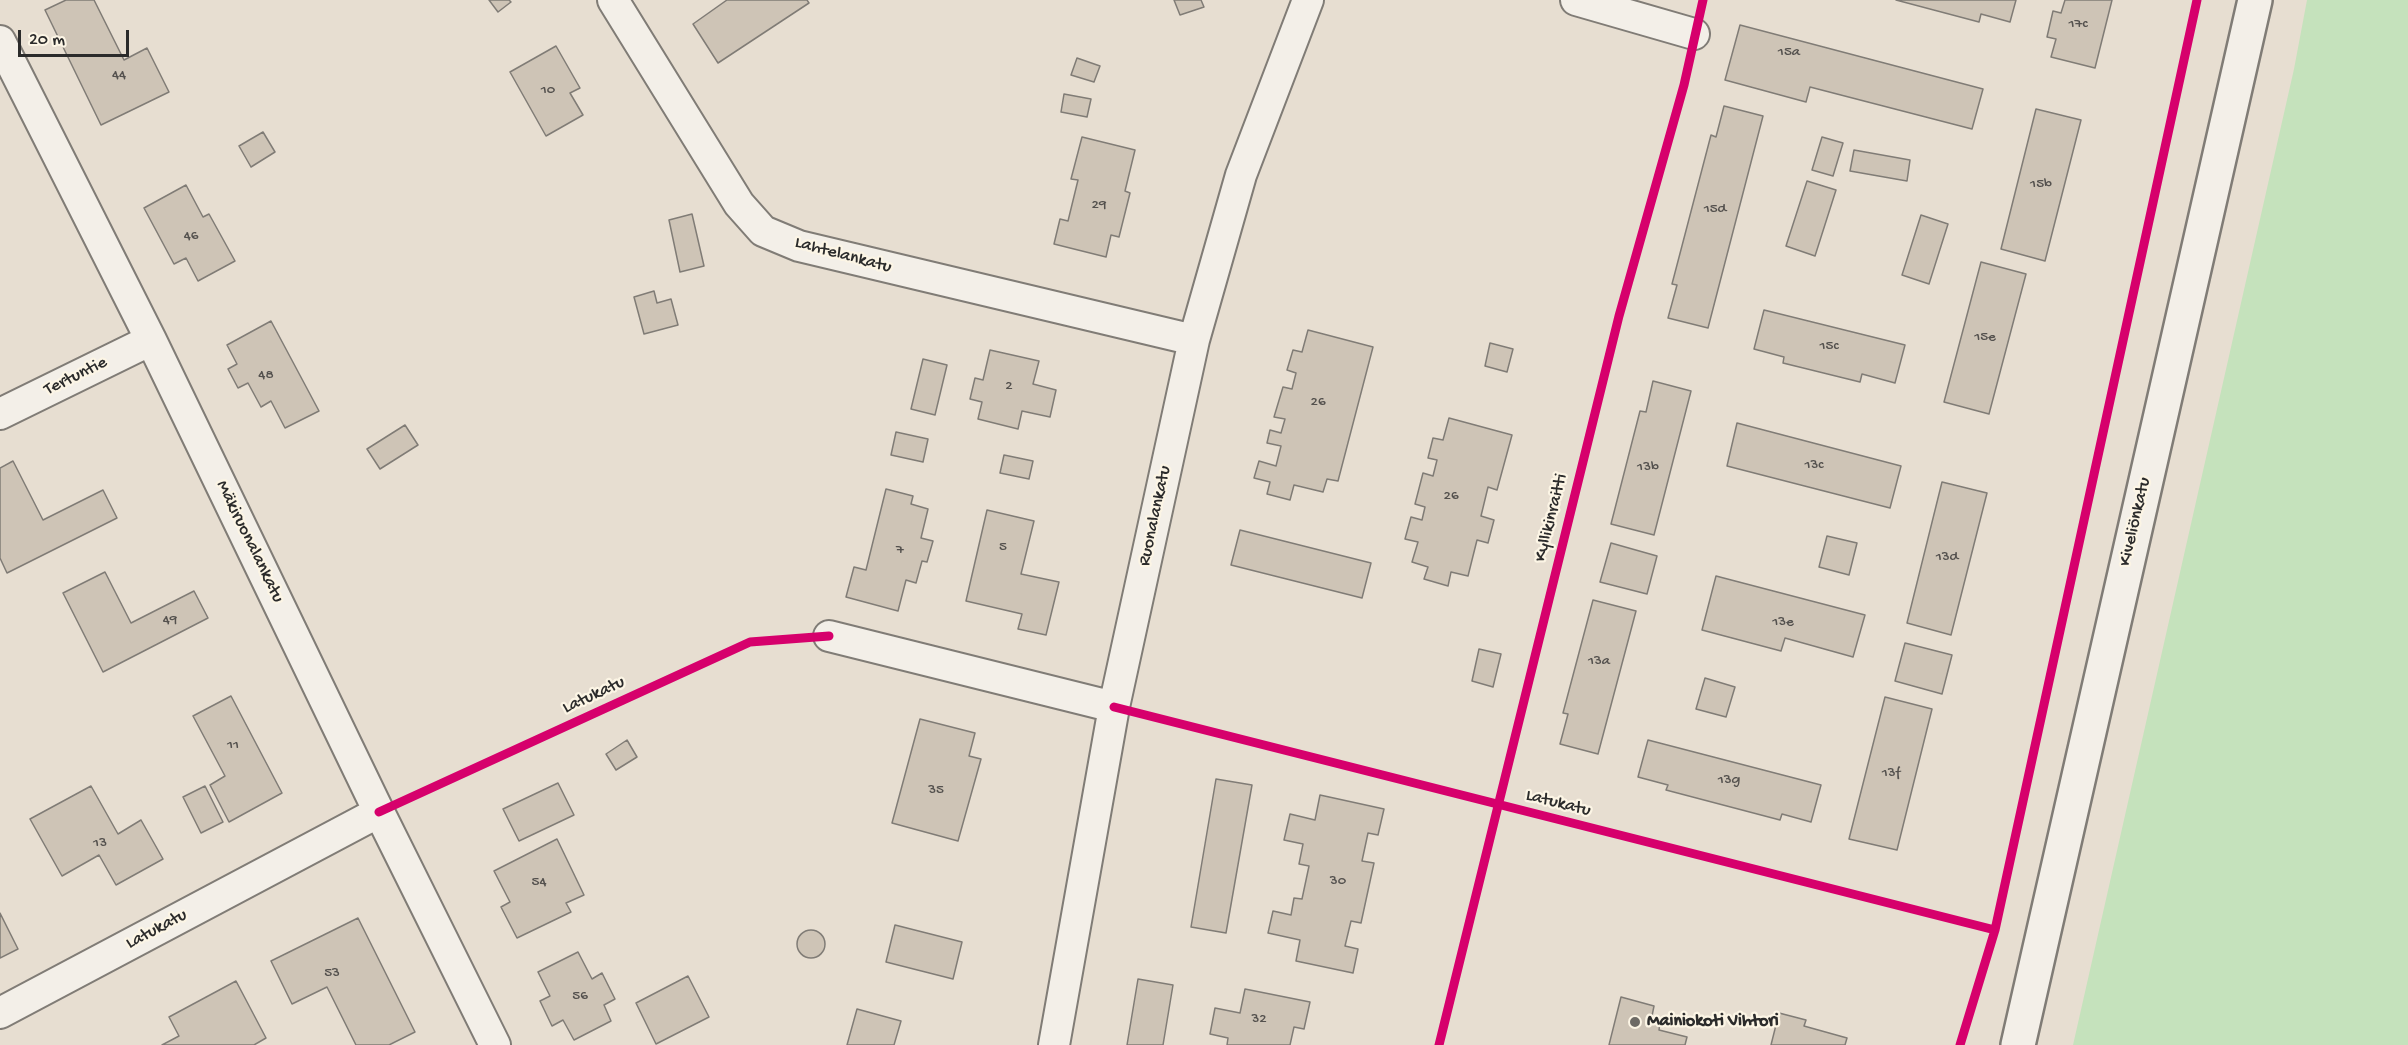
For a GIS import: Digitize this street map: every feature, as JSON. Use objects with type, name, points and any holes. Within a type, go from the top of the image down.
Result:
[{"type":"main road","name":"Kiveliönkatu","points":[[2018,1045],[2255,0]]},
{"type":"street","name":"Lahtelankatu","points":[[613,0],[739,204],[763,231],[799,246],[864,263],[1194,340]]},
{"type":"street","name":"Ruonalankatu","points":[[1054,1045],[1114,707],[1194,340],[1241,175],[1308,0]]},
{"type":"street","points":[[1576,0],[1694,34]]},
{"type":"street","name":"Mäkiruonalankatu","points":[[0,41],[151,340],[379,812],[495,1045]]},
{"type":"street","name":"Tertuntie","points":[[0,414],[151,340]]},
{"type":"street","points":[[829,636],[1114,707]]},
{"type":"street","name":"Latukatu","points":[[0,1012],[379,812]]},
{"type":"green space","points":[[2307,0],[2408,0],[2408,1045],[2073,1045],[2294,69]]},
{"type":"building","points":[[66,0],[94,0],[124,60],[147,48],[169,92],[101,125],[45,10]]},
{"type":"building","points":[[489,0],[509,0],[511,2],[498,12]]},
{"type":"building","points":[[727,0],[807,0],[809,3],[718,63],[693,24]]},
{"type":"building","points":[[1174,0],[1201,0],[1204,7],[1180,15]]},
{"type":"building","points":[[1896,0],[2016,0],[2010,22],[1981,14],[1979,22]]},
{"type":"building","points":[[2065,0],[2112,0],[2095,68],[2051,57],[2056,39],[2047,37],[2053,11],[2061,13]]},
{"type":"building","points":[[1740,25],[1983,89],[1972,129],[1810,87],[1806,102],[1725,80]]},
{"type":"building","points":[[556,46],[580,88],[570,93],[583,115],[546,136],[510,72]]},
{"type":"building","points":[[1077,58],[1100,66],[1094,82],[1071,75]]},
{"type":"building","points":[[1064,94],[1091,99],[1087,117],[1061,112]]},
{"type":"building","points":[[1724,106],[1763,116],[1708,328],[1668,318],[1677,285],[1672,284],[1711,135],[1716,137]]},
{"type":"building","points":[[2036,109],[2081,120],[2045,261],[2001,249]]},
{"type":"building","points":[[263,132],[275,152],[251,167],[239,146]]},
{"type":"building","points":[[1082,137],[1135,150],[1125,191],[1130,193],[1119,237],[1111,235],[1106,257],[1054,244],[1060,219],[1068,221],[1078,180],[1071,179]]},
{"type":"building","points":[[1822,137],[1843,143],[1833,176],[1812,170]]},
{"type":"building","points":[[1854,150],[1910,160],[1907,181],[1850,171]]},
{"type":"building","points":[[1807,181],[1836,190],[1815,256],[1786,246]]},
{"type":"building","points":[[186,185],[203,217],[209,214],[235,261],[198,281],[186,258],[174,264],[144,208]]},
{"type":"building","points":[[692,214],[704,266],[680,272],[669,220]]},
{"type":"building","points":[[1921,215],[1948,224],[1929,284],[1902,275]]},
{"type":"building","points":[[1981,262],[2026,274],[1989,414],[1944,402]]},
{"type":"building","points":[[654,291],[657,303],[671,299],[678,325],[644,334],[634,297]]},
{"type":"building","points":[[1764,310],[1905,345],[1895,383],[1862,374],[1860,382],[1783,363],[1784,357],[1754,349]]},
{"type":"building","points":[[271,321],[319,411],[285,428],[271,401],[261,407],[248,383],[238,388],[228,369],[237,364],[227,345]]},
{"type":"building","points":[[1308,330],[1373,347],[1338,481],[1327,479],[1323,492],[1294,485],[1290,500],[1267,494],[1270,482],[1254,478],[1259,461],[1276,466],[1281,446],[1267,443],[1270,430],[1281,433],[1285,419],[1274,417],[1283,387],[1292,389],[1296,373],[1287,370],[1293,350],[1302,352]]},
{"type":"building","points":[[1490,343],[1513,349],[1507,372],[1485,366]]},
{"type":"building","points":[[990,350],[1039,361],[1033,384],[1056,390],[1050,417],[1022,411],[1018,429],[978,419],[982,402],[970,399],[975,378],[983,380]]},
{"type":"building","points":[[923,359],[947,365],[935,415],[911,409]]},
{"type":"building","points":[[1653,381],[1691,391],[1654,535],[1611,524],[1640,411],[1646,412]]},
{"type":"building","points":[[1449,418],[1512,435],[1497,490],[1488,487],[1481,516],[1494,520],[1488,543],[1477,540],[1468,576],[1451,572],[1448,586],[1424,579],[1428,567],[1412,562],[1418,542],[1405,539],[1411,517],[1422,520],[1425,507],[1415,504],[1423,473],[1433,476],[1437,460],[1428,458],[1433,438],[1443,440]]},
{"type":"building","points":[[1737,423],[1901,466],[1890,508],[1727,466]]},
{"type":"building","points":[[405,425],[418,445],[380,469],[367,449]]},
{"type":"building","points":[[896,432],[928,439],[923,462],[891,455]]},
{"type":"building","points":[[1004,455],[1033,461],[1029,479],[1000,473]]},
{"type":"building","points":[[13,461],[43,520],[103,490],[117,518],[7,573],[0,558],[0,468]]},
{"type":"building","points":[[1942,482],[1987,493],[1951,635],[1907,623]]},
{"type":"building","points":[[886,489],[913,496],[911,504],[928,509],[921,538],[933,541],[927,562],[922,561],[916,583],[906,580],[898,611],[846,597],[854,567],[866,570]]},
{"type":"building","points":[[987,510],[1034,521],[1021,574],[1059,582],[1046,635],[1018,629],[1022,614],[966,601]]},
{"type":"building","points":[[1240,530],[1371,563],[1362,598],[1231,565]]},
{"type":"building","points":[[1827,536],[1857,543],[1849,575],[1819,567]]},
{"type":"building","points":[[1611,543],[1657,556],[1647,594],[1600,582]]},
{"type":"building","points":[[105,572],[131,623],[194,591],[208,618],[103,672],[63,593]]},
{"type":"building","points":[[1716,576],[1865,615],[1853,657],[1785,638],[1781,651],[1702,630]]},
{"type":"building","points":[[1593,600],[1636,611],[1598,754],[1560,744],[1568,714],[1563,713]]},
{"type":"building","points":[[1905,643],[1952,655],[1942,694],[1895,681]]},
{"type":"building","points":[[1479,649],[1501,654],[1493,687],[1472,681]]},
{"type":"building","points":[[1705,678],[1735,687],[1726,717],[1696,709]]},
{"type":"building","points":[[231,696],[282,793],[229,822],[210,785],[225,776],[193,716]]},
{"type":"building","points":[[1885,697],[1932,709],[1897,850],[1849,839]]},
{"type":"building","points":[[920,719],[975,733],[969,756],[981,759],[958,841],[892,823]]},
{"type":"building","points":[[627,740],[637,757],[616,770],[606,754]]},
{"type":"building","points":[[1648,740],[1821,785],[1811,822],[1782,814],[1780,820],[1666,790],[1668,785],[1638,777]]},
{"type":"building","points":[[1216,779],[1252,785],[1226,933],[1191,927]]},
{"type":"building","points":[[558,783],[574,815],[519,841],[503,809]]},
{"type":"building","points":[[91,786],[118,834],[141,820],[163,859],[116,885],[99,855],[62,876],[30,819]]},
{"type":"building","points":[[205,786],[223,822],[201,833],[183,797]]},
{"type":"building","points":[[1320,795],[1384,809],[1378,835],[1368,833],[1362,861],[1374,863],[1361,923],[1351,921],[1345,946],[1358,949],[1353,973],[1296,961],[1300,940],[1268,933],[1273,911],[1291,915],[1294,898],[1302,899],[1309,866],[1299,864],[1303,844],[1284,840],[1290,814],[1315,820]]},
{"type":"building","points":[[557,839],[584,895],[566,903],[571,912],[517,938],[501,907],[510,902],[494,871]]},
{"type":"building","points":[[0,913],[18,949],[0,958]]},
{"type":"building","points":[[358,918],[415,1032],[389,1045],[356,1045],[327,987],[292,1004],[271,961]]},
{"type":"building","points":[[895,925],[962,942],[953,979],[886,962]]},
{"type":"building","points":[[811,930],[821,934],[825,944],[821,954],[811,958],[801,954],[797,944],[801,934]]},
{"type":"building","points":[[578,952],[592,979],[602,973],[615,999],[604,1005],[611,1021],[574,1040],[563,1020],[552,1026],[540,1001],[550,996],[538,972]]},
{"type":"building","points":[[688,976],[709,1017],[656,1044],[636,1003]]},
{"type":"building","points":[[1138,979],[1173,985],[1163,1045],[1127,1045]]},
{"type":"building","points":[[236,981],[266,1038],[254,1045],[162,1045],[179,1036],[169,1017]]},
{"type":"building","points":[[1245,989],[1310,1002],[1304,1029],[1294,1027],[1290,1045],[1227,1045],[1228,1038],[1210,1034],[1215,1008],[1240,1013]]},
{"type":"building","name":"Mainiokoti Vihtori","points":[[1621,997],[1654,1006],[1651,1021],[1660,1023],[1659,1030],[1687,1037],[1685,1045],[1609,1045]]},
{"type":"building","points":[[857,1009],[901,1021],[894,1045],[847,1045]]},
{"type":"building","name":"Mainiokoti Vihtori","points":[[1779,1013],[1806,1020],[1804,1026],[1847,1038],[1845,1045],[1771,1045]]},
{"type":"cycle path","name":"Kyllikinraitti","points":[[1439,1045],[1619,316],[1684,85],[1703,0]]},
{"type":"cycle path","points":[[1960,1045],[1995,930],[2197,0]]},
{"type":"cycle path","points":[[379,812],[750,642],[829,636]]},
{"type":"cycle path","points":[[1114,707],[1995,930]]},
{"type":"place","name":"Mainiokoti Vihtori","points":[[1635,1022]]}]
